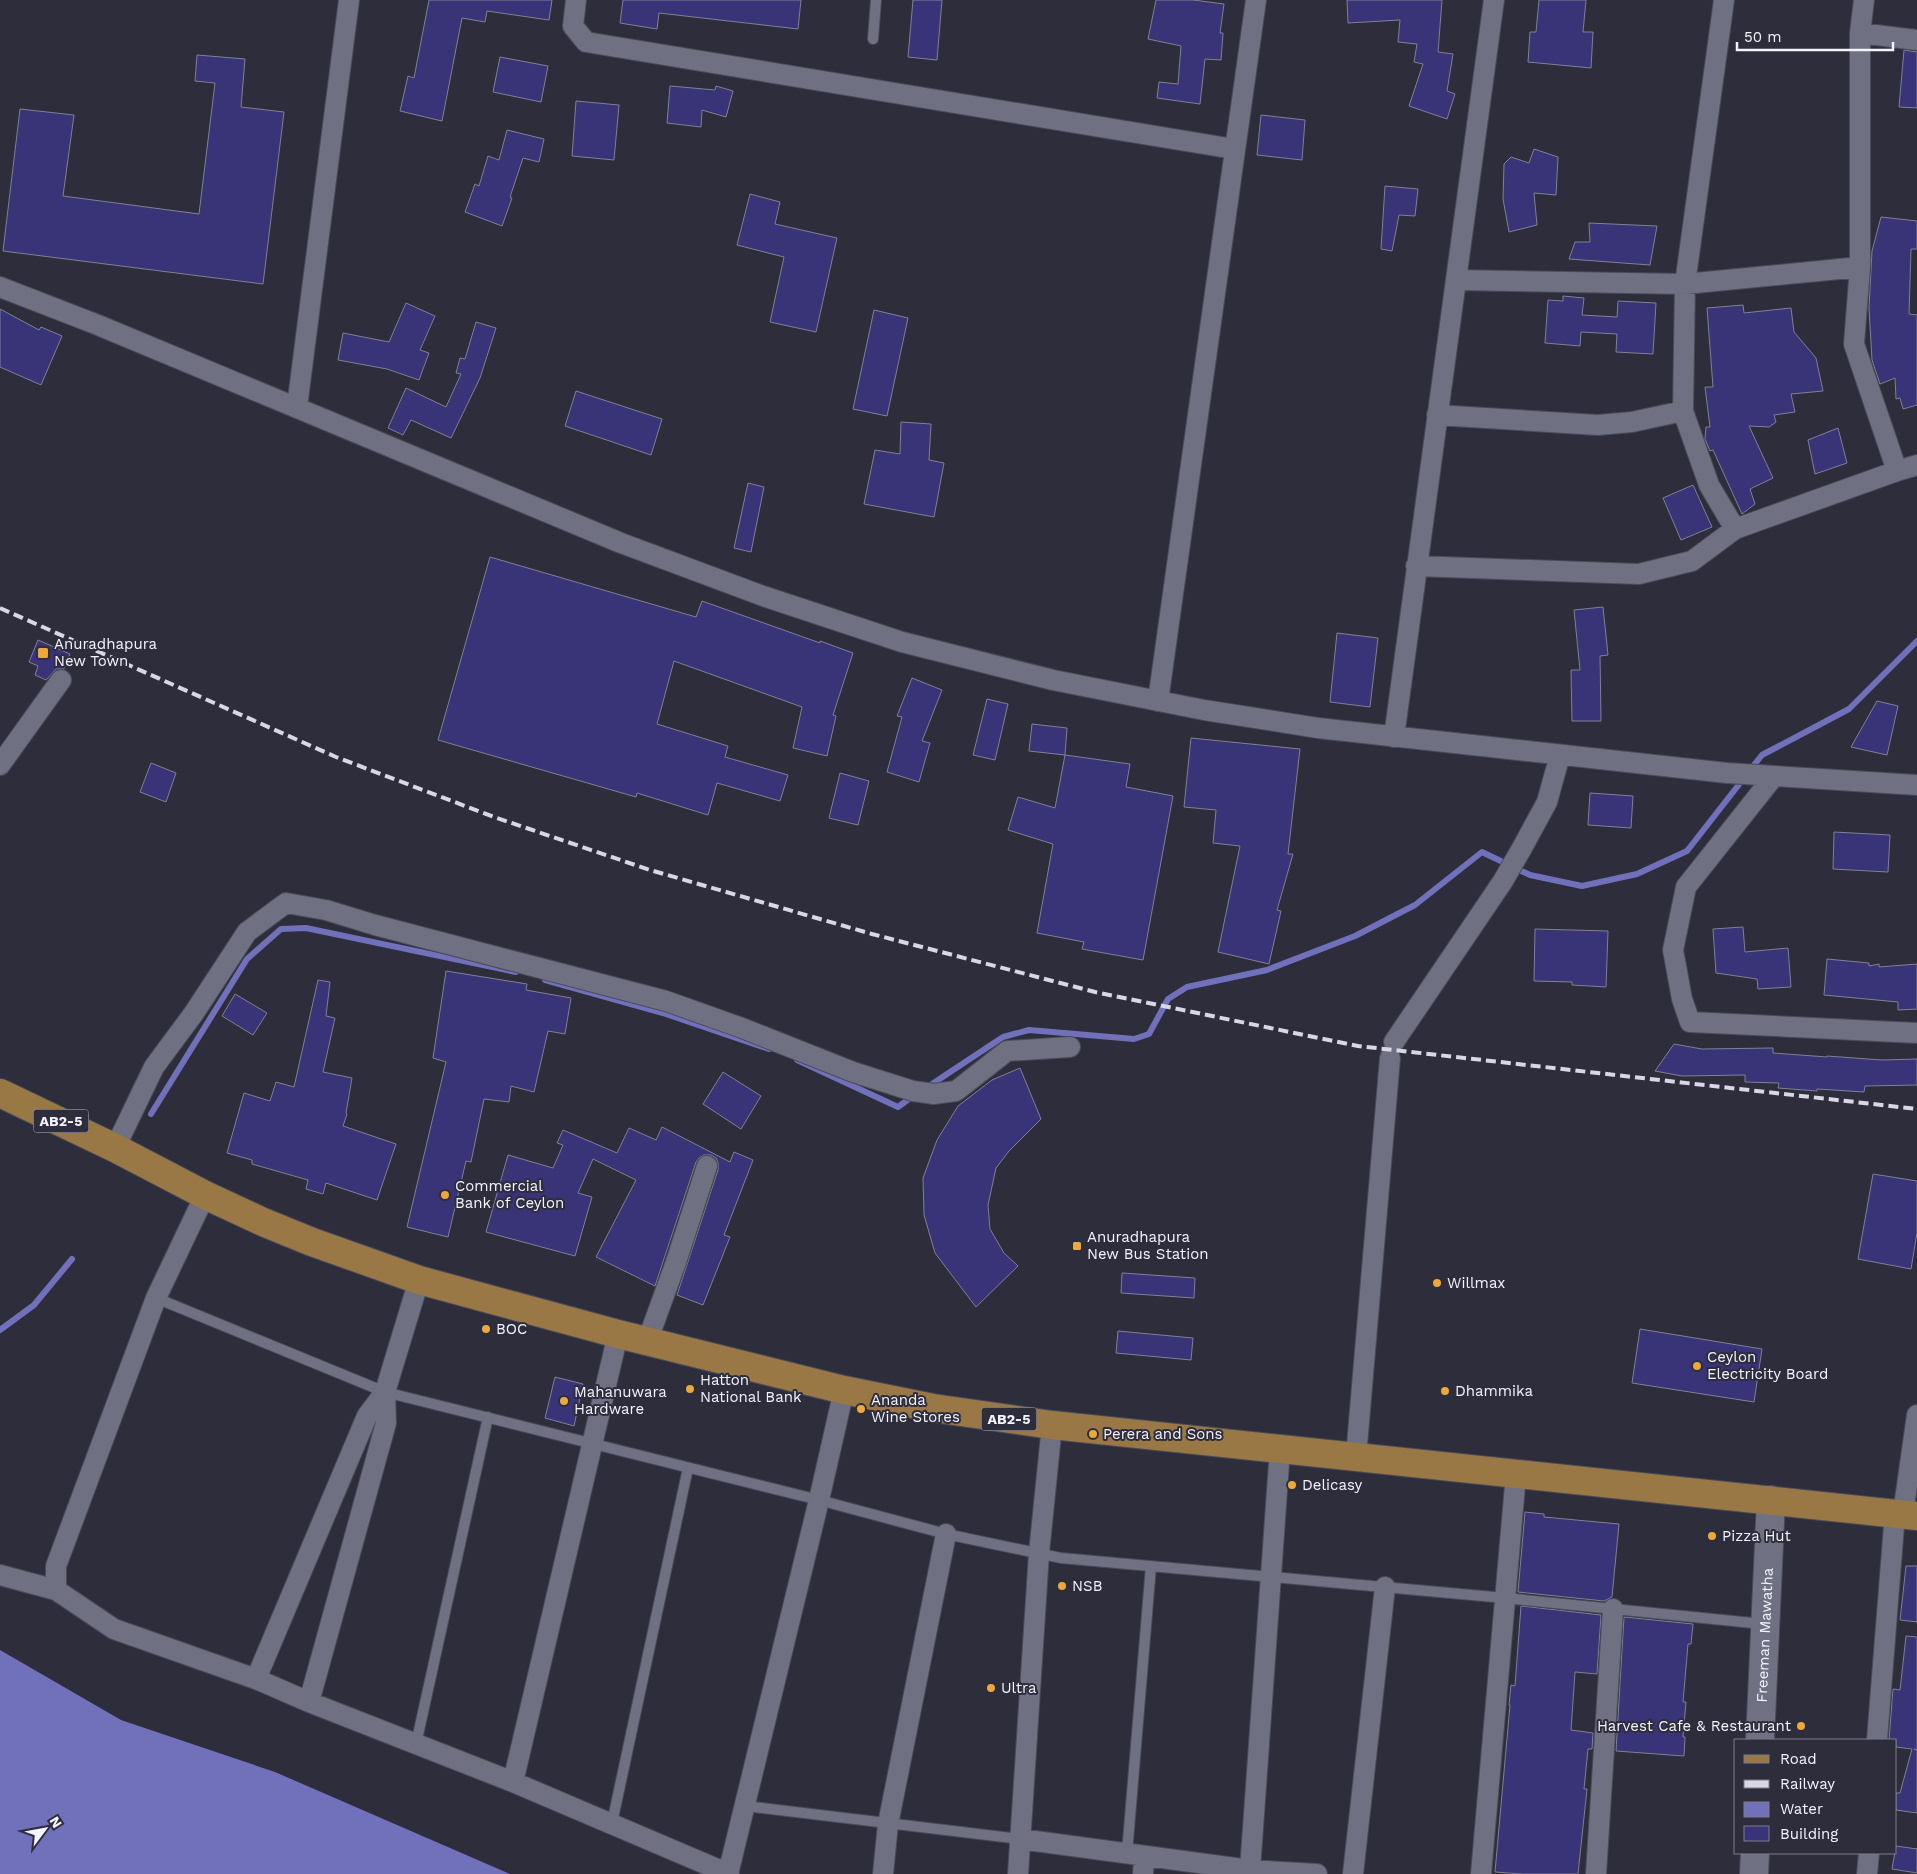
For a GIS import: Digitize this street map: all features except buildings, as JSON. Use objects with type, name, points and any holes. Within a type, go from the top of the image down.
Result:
[{"type":"main road","name":"AB2-5","points":[[0,1093],[125,1153],[205,1195],[312,1242],[420,1280],[647,1342],[844,1390],[933,1408],[1052,1424],[1905,1514]]},
{"type":"street","points":[[297,408],[349,0]]},
{"type":"street","points":[[576,0],[573,26],[586,42],[1234,149]]},
{"type":"street","points":[[1158,701],[1256,0]]},
{"type":"street","points":[[1394,737],[1494,0]]},
{"type":"street","points":[[1724,0],[1685,284],[1683,410],[1709,485],[1735,529]]},
{"type":"street","points":[[1864,0],[1860,33],[1860,267],[1854,344],[1896,471]]},
{"type":"street","points":[[1860,33],[1917,40]]},
{"type":"street","points":[[1456,280],[1685,284],[1860,267]]},
{"type":"street","points":[[0,287],[98,325],[621,543],[763,596],[902,642],[1054,680],[1158,701],[1318,728],[1727,773],[1917,785]]},
{"type":"street","points":[[1438,415],[1598,425],[1632,422],[1683,410]]},
{"type":"street","points":[[1416,566],[1639,574],[1692,561],[1735,529],[1917,465]]},
{"type":"street","points":[[0,765],[62,680]]},
{"type":"street","points":[[1356,1457],[1392,1050],[1503,882],[1547,802],[1560,755]]},
{"type":"street","points":[[1766,776],[1686,887],[1673,950],[1682,1000],[1690,1022],[1917,1033]]},
{"type":"street","points":[[125,1153],[154,1067],[194,1013],[247,932],[286,903],[326,910],[375,925],[666,1001],[742,1028],[854,1072],[913,1091],[934,1094],[956,1091],[1007,1051],[1070,1047]]},
{"type":"street","points":[[647,1342],[676,1262],[707,1166]]},
{"type":"street","points":[[56,1590],[56,1566],[156,1298],[205,1195]]},
{"type":"street","points":[[309,1702],[386,1423],[385,1392],[420,1280]]},
{"type":"street","points":[[513,1782],[618,1334]]},
{"type":"street","points":[[0,1575],[56,1590],[114,1629],[256,1679],[309,1702],[513,1782],[729,1874],[844,1390]]},
{"type":"street","points":[[256,1679],[367,1416],[385,1392]]},
{"type":"street","points":[[1878,1739],[1917,1415]]},
{"type":"street","points":[[1018,1874],[1039,1553],[1052,1424]]},
{"type":"street","points":[[1250,1870],[1280,1449]]},
{"type":"street","points":[[1481,1874],[1516,1474]]},
{"type":"street","name":"Freeman Mawatha","points":[[1760,1739],[1771,1500]]},
{"type":"street","points":[[883,1874],[888,1824],[946,1534]]},
{"type":"street","points":[[1353,1874],[1384,1587]]},
{"type":"street","points":[[1596,1874],[1613,1609]]},
{"type":"street","points":[[1020,1839],[1138,1861],[1317,1874]]},
{"type":"street","points":[[1754,1874],[1755,1854]]},
{"type":"street","points":[[1867,1874],[1868,1854]]},
{"type":"lane","points":[[873,39],[876,0]]},
{"type":"lane","points":[[156,1298],[385,1392],[819,1500],[946,1534],[1061,1558],[1505,1598],[1766,1624]]},
{"type":"lane","points":[[416,1744],[488,1418]]},
{"type":"lane","points":[[612,1823],[688,1468]]},
{"type":"lane","points":[[1138,1861],[1151,1566]]},
{"type":"lane","points":[[745,1806],[1020,1839]]},
{"type":"water","points":[[0,1650],[121,1720],[275,1772],[510,1874],[0,1874]]},
{"type":"waterway","points":[[1750,770],[1762,755],[1849,709],[1917,641]]},
{"type":"waterway","points":[[926,1088],[1003,1037],[1029,1030],[1134,1039],[1149,1034],[1168,999],[1187,987],[1267,970],[1355,936],[1415,905],[1482,852],[1530,875],[1582,886],[1637,874],[1687,851],[1744,778]]},
{"type":"waterway","points":[[151,1114],[247,959],[281,929],[306,928],[516,972]]},
{"type":"waterway","points":[[545,980],[663,1013],[769,1049]]},
{"type":"waterway","points":[[797,1060],[898,1107],[913,1096]]},
{"type":"waterway","points":[[0,1330],[34,1305],[72,1259]]},
{"type":"railway","points":[[0,608],[336,757],[494,817],[650,870],[872,934],[1095,992],[1358,1046],[1917,1109]]},
{"type":"place","name":"Anuradhapura New Town","points":[[43,653]]},
{"type":"place","name":"Commercial Bank of Ceylon","points":[[445,1195]]},
{"type":"place","name":"Anuradhapura New Bus Station","points":[[1077,1246]]},
{"type":"place","name":"Willmax","points":[[1437,1283]]},
{"type":"place","name":"BOC","points":[[486,1329]]},
{"type":"place","name":"Ceylon Electricity Board","points":[[1697,1366]]},
{"type":"place","name":"Hatton National Bank","points":[[690,1389]]},
{"type":"place","name":"Dhammika","points":[[1445,1391]]},
{"type":"place","name":"Mahanuwara Hardware","points":[[564,1401]]},
{"type":"place","name":"Ananda Wine Stores","points":[[861,1409]]},
{"type":"place","name":"Perera and Sons","points":[[1093,1434]]},
{"type":"place","name":"Delicasy","points":[[1292,1485]]},
{"type":"place","name":"Pizza Hut","points":[[1712,1536]]},
{"type":"place","name":"NSB","points":[[1062,1586]]},
{"type":"place","name":"Ultra","points":[[991,1688]]},
{"type":"place","name":"Harvest Cafe & Restaurant","points":[[1801,1726]]}]
